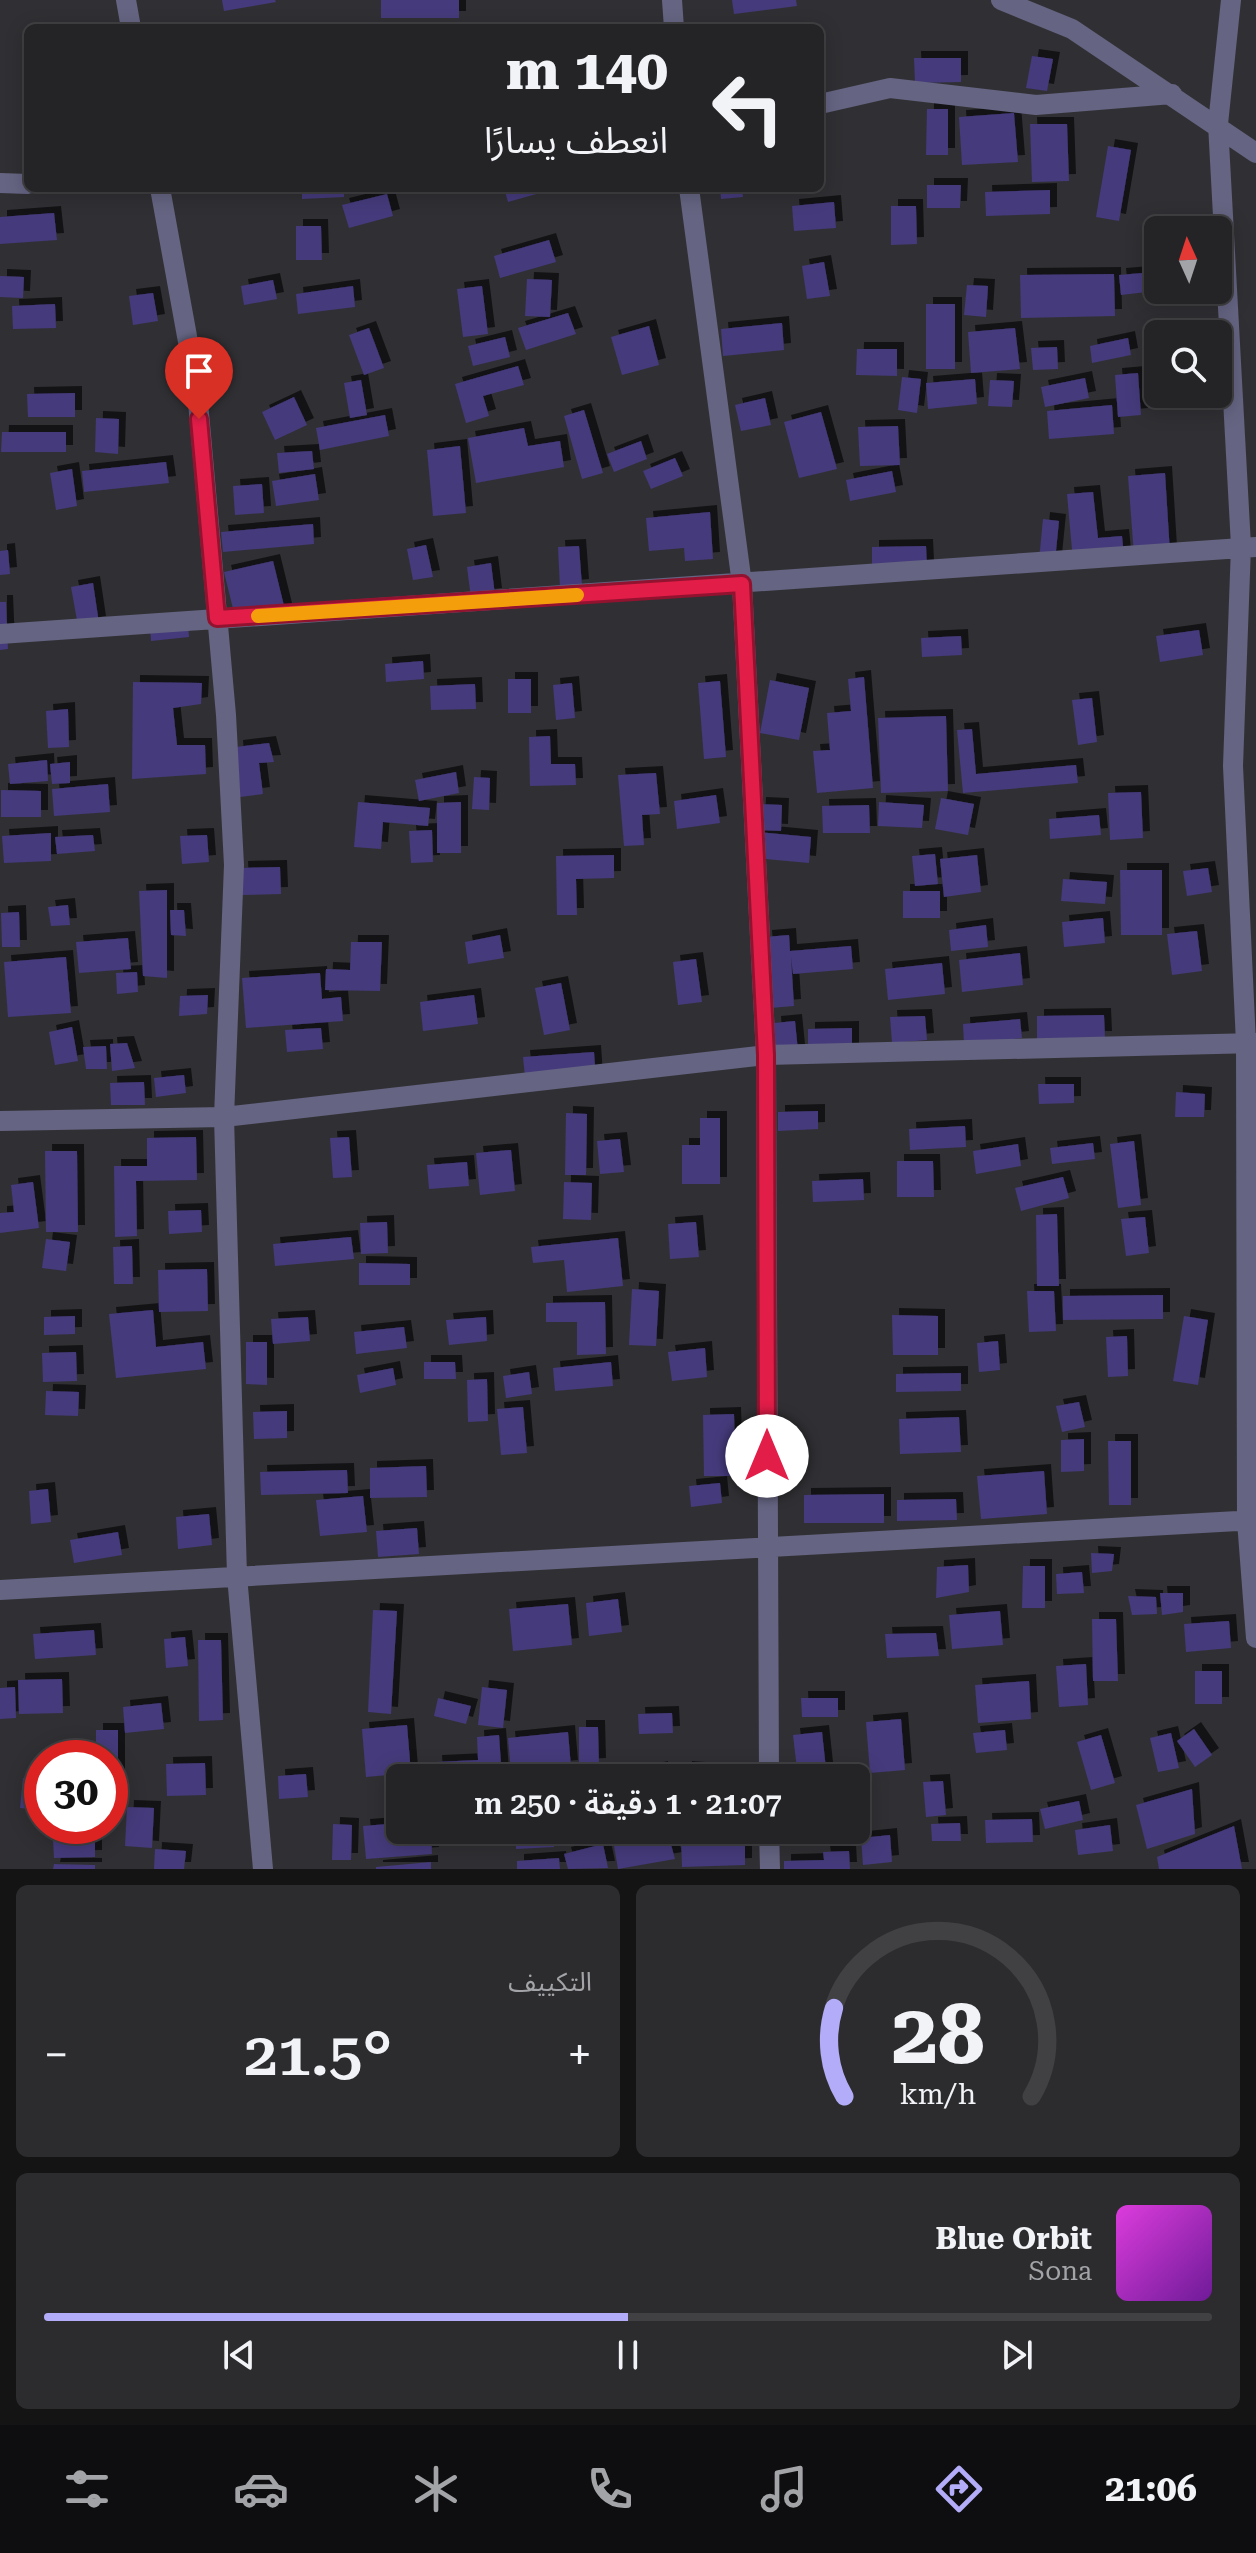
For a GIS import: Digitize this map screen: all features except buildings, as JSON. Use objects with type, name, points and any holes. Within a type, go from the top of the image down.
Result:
[{"type":"street","points":[[126,0],[130,24]]},
{"type":"street","points":[[672,0],[674,24]]},
{"type":"street","points":[[1001,0],[1072,29],[1218,124],[1256,153]]},
{"type":"street","points":[[1231,0],[1218,124],[1248,546],[1233,766],[1251,1043],[1251,1520],[1256,1638]]},
{"type":"street","points":[[824,103],[890,88],[1036,105],[1172,94]]},
{"type":"street","points":[[0,183],[24,184]]},
{"type":"street","points":[[162,192],[197,391],[234,865],[224,1117],[237,1576],[263,1869]]},
{"type":"street","points":[[690,192],[742,584],[766,1055],[769,1764]]},
{"type":"street","points":[[0,634],[1248,546]]},
{"type":"street","points":[[0,1121],[224,1117],[766,1055],[1251,1043]]},
{"type":"street","points":[[0,1590],[1251,1520]]},
{"type":"street","points":[[769,1844],[770,1869]]},
{"type":"slow traffic","points":[[258,616],[577,595]]},
{"type":"route","points":[[199,419],[217,618],[742,584],[766,1055],[767,1456]]}]
